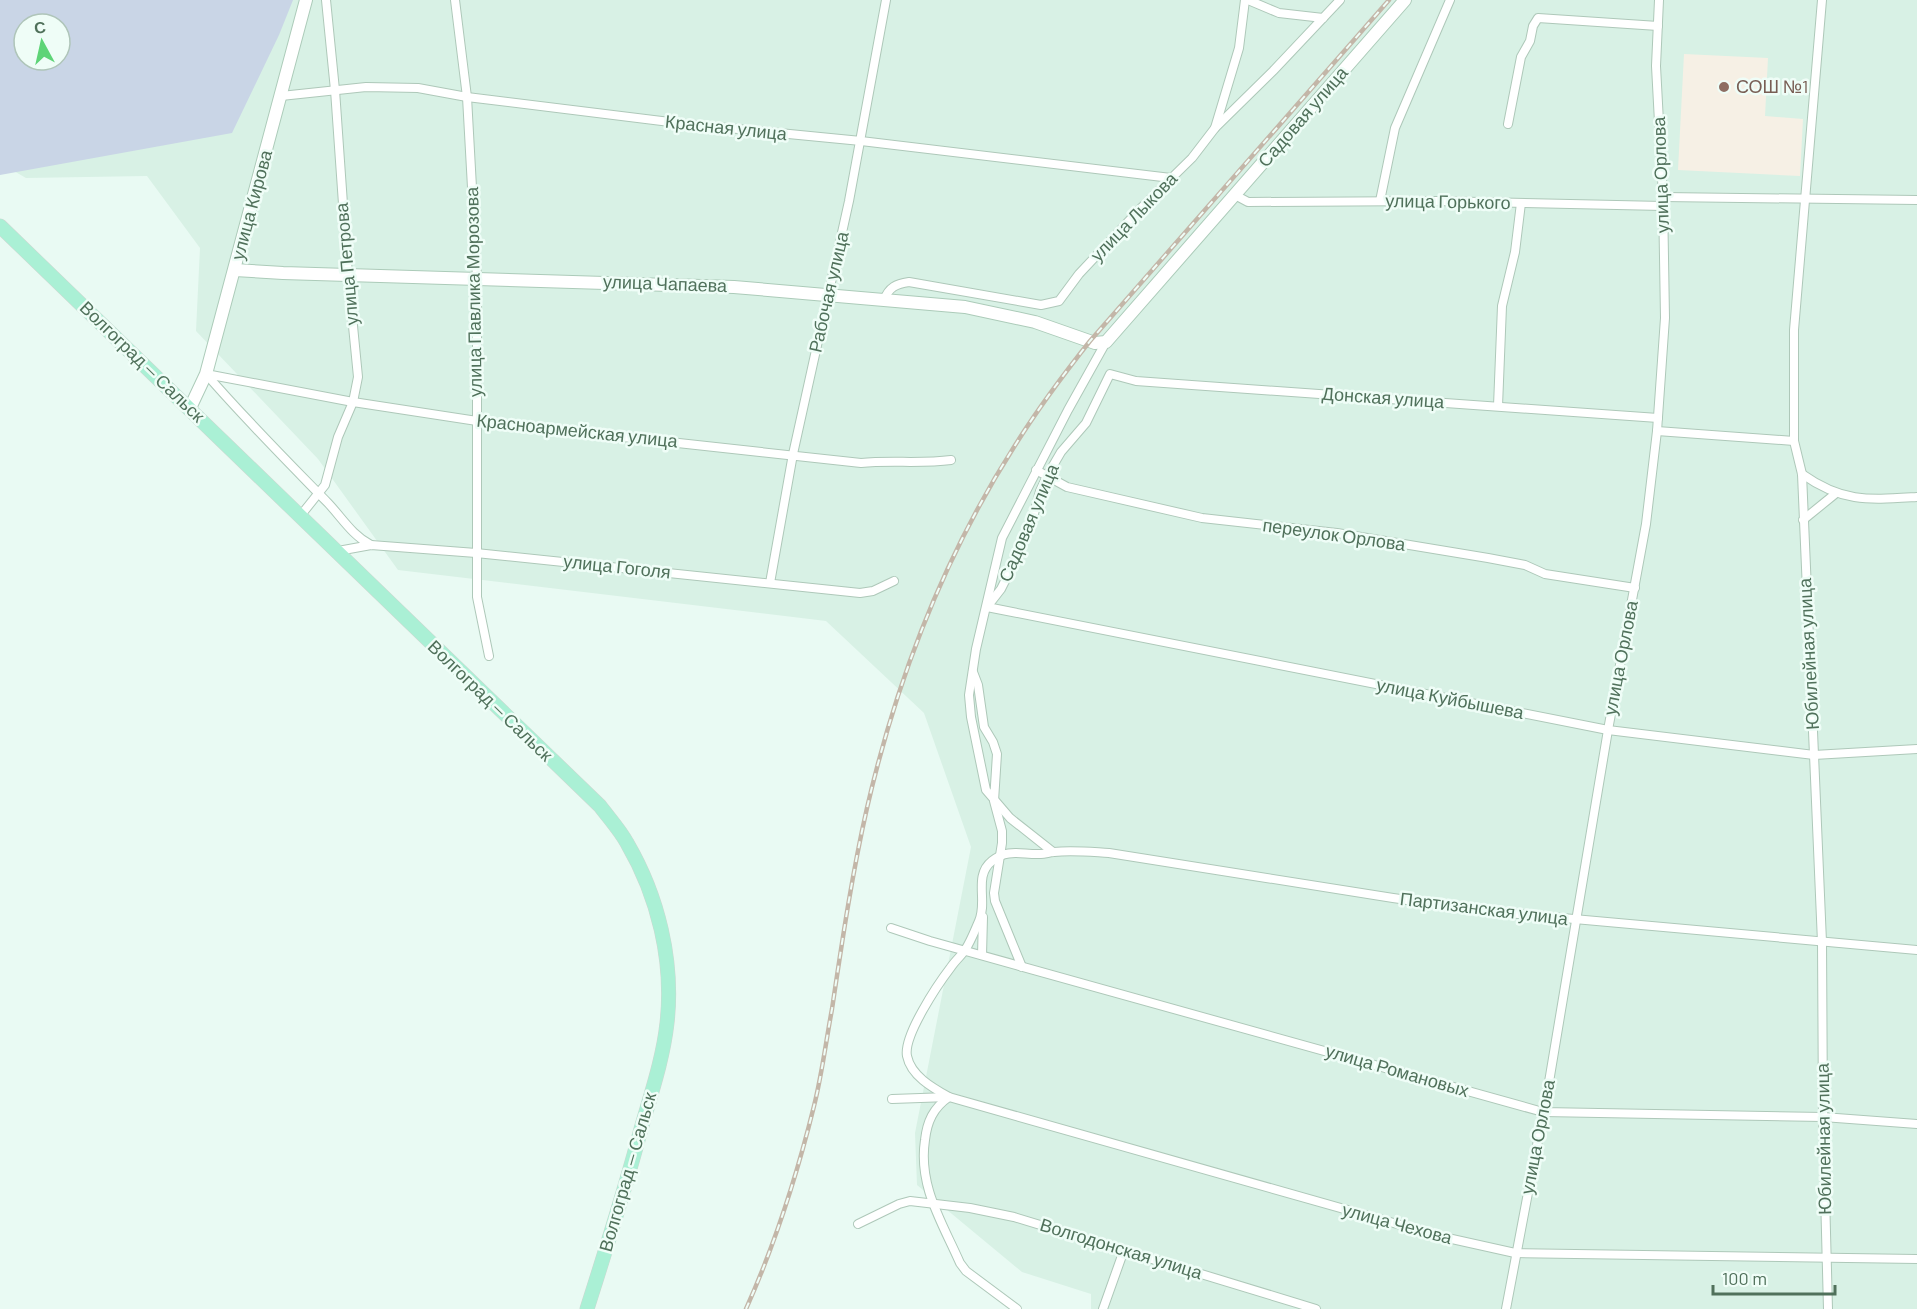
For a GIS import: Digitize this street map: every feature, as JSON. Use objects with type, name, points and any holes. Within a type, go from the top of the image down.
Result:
[{"type":"main road","name":"Волгоград — Сальск","points":[[0,226],[600,806],[627,842],[645,878],[660,923],[667,959],[669,996],[667,1023],[661,1055],[628,1178],[587,1309]]},
{"type":"street","name":"улица Кирова","points":[[190,408],[206,374],[306,0]]},
{"type":"street","name":"улица Петрова","points":[[301,515],[326,485],[338,437],[354,402],[358,377],[326,0]]},
{"type":"street","name":"улица Павлика Морозова","points":[[455,0],[467,97],[477,278],[477,597],[489,656]]},
{"type":"street","name":"Рабочая улица","points":[[770,583],[793,454],[861,141],[886,0]]},
{"type":"street","points":[[1215,128],[1239,48],[1247,0],[1279,13],[1323,18]]},
{"type":"street","name":"улица Лыкова","points":[[884,300],[889,289],[909,282],[1041,305],[1059,301],[1087,266],[1170,178],[1192,158],[1215,128],[1340,0]]},
{"type":"street","name":"Садовая улица","points":[[987,607],[1002,538],[1036,470],[1106,342],[1405,0]]},
{"type":"street","points":[[1380,201],[1395,128],[1450,0]]},
{"type":"street","name":"улица Орлова","points":[[1506,1309],[1635,588],[1646,524],[1657,431],[1665,318],[1663,202],[1656,66],[1659,0]]},
{"type":"street","name":"Юбилейная улица","points":[[1822,0],[1794,330],[1794,441],[1802,474],[1822,942],[1823,1118],[1828,1309]]},
{"type":"street","points":[[1508,124],[1521,57],[1530,41],[1533,26],[1538,18],[1658,26]]},
{"type":"street","name":"Красная улица","points":[[281,96],[366,87],[418,88],[467,97],[686,124],[861,141],[1170,178]]},
{"type":"street","name":"улица Горького","points":[[1235,195],[1248,202],[1521,203],[1806,199],[1917,200]]},
{"type":"street","points":[[1497,406],[1502,306],[1515,252],[1521,203]]},
{"type":"street","name":"улица Чапаева","points":[[235,270],[734,287],[965,308],[1046,325],[1098,343],[1106,342]]},
{"type":"street","points":[[206,374],[238,412],[354,534],[371,545]]},
{"type":"street","name":"Красноармейская улица","points":[[206,374],[354,402],[477,421],[861,463],[888,460],[927,463],[951,460]]},
{"type":"street","name":"Садовая улица","points":[[987,607],[1001,589],[1019,553],[1047,476],[1061,452],[1086,423],[1110,374]]},
{"type":"street","name":"Донская улица","points":[[1110,374],[1136,381],[1658,418]]},
{"type":"street","points":[[1657,431],[1794,441]]},
{"type":"street","name":"переулок Орлова","points":[[1036,470],[1067,487],[1202,518],[1337,533],[1525,565],[1558,577],[1635,588]]},
{"type":"street","points":[[1802,474],[1835,494],[1878,499],[1917,497]]},
{"type":"street","points":[[1803,520],[1835,494]]},
{"type":"street","name":"улица Гоголя","points":[[338,551],[371,545],[860,593],[873,591],[894,581]]},
{"type":"street","points":[[987,607],[972,669],[969,695],[971,717],[986,790],[1010,818],[1053,852]]},
{"type":"street","name":"улица Куйбышева","points":[[987,607],[1608,730],[1814,755],[1917,749]]},
{"type":"street","points":[[972,669],[978,685],[984,727],[997,754],[994,801],[1002,831],[1001,856],[994,892],[995,901],[1022,966]]},
{"type":"street","name":"Партизанская улица","points":[[1001,856],[1012,852],[1109,853],[1486,911],[1917,950]]},
{"type":"street","points":[[982,955],[982,879],[985,868],[1001,856]]},
{"type":"street","points":[[983,913],[965,951],[941,981],[920,1015],[907,1049],[909,1064],[916,1074],[948,1097],[933,1111],[924,1141],[922,1164],[933,1203],[960,1263],[966,1271],[1017,1309]]},
{"type":"street","name":"улица Романовых","points":[[891,928],[965,951],[1543,1112],[1823,1118],[1917,1124]]},
{"type":"street","name":"улица Чехова","points":[[892,1099],[948,1097],[1443,1237],[1515,1254],[1917,1259]]},
{"type":"street","name":"Волгодонская улица","points":[[858,1224],[910,1201],[1014,1217],[1316,1309]]},
{"type":"street","points":[[1103,1309],[1124,1250]]},
{"type":"shaded area","points":[[0,0],[1917,0],[1917,1309],[1091,1309],[1091,1294],[1022,1272],[917,1185],[915,1133],[971,847],[924,713],[826,621],[398,570],[318,459],[196,331],[200,248],[147,176],[26,178],[0,163]]},
{"type":"shaded area","points":[[0,0],[293,0],[279,35],[232,133],[0,175]]},
{"type":"shaded area","name":"СОШ №1","points":[[1684,54],[1768,58],[1765,116],[1803,119],[1800,176],[1678,170]]},
{"type":"railway","points":[[746,1309],[784,1209],[814,1106],[857,858],[879,761],[908,667],[944,576],[989,489],[1023,433],[1090,341],[1389,0]]},
{"type":"place","name":"СОШ №1","points":[[1724,87]]}]
